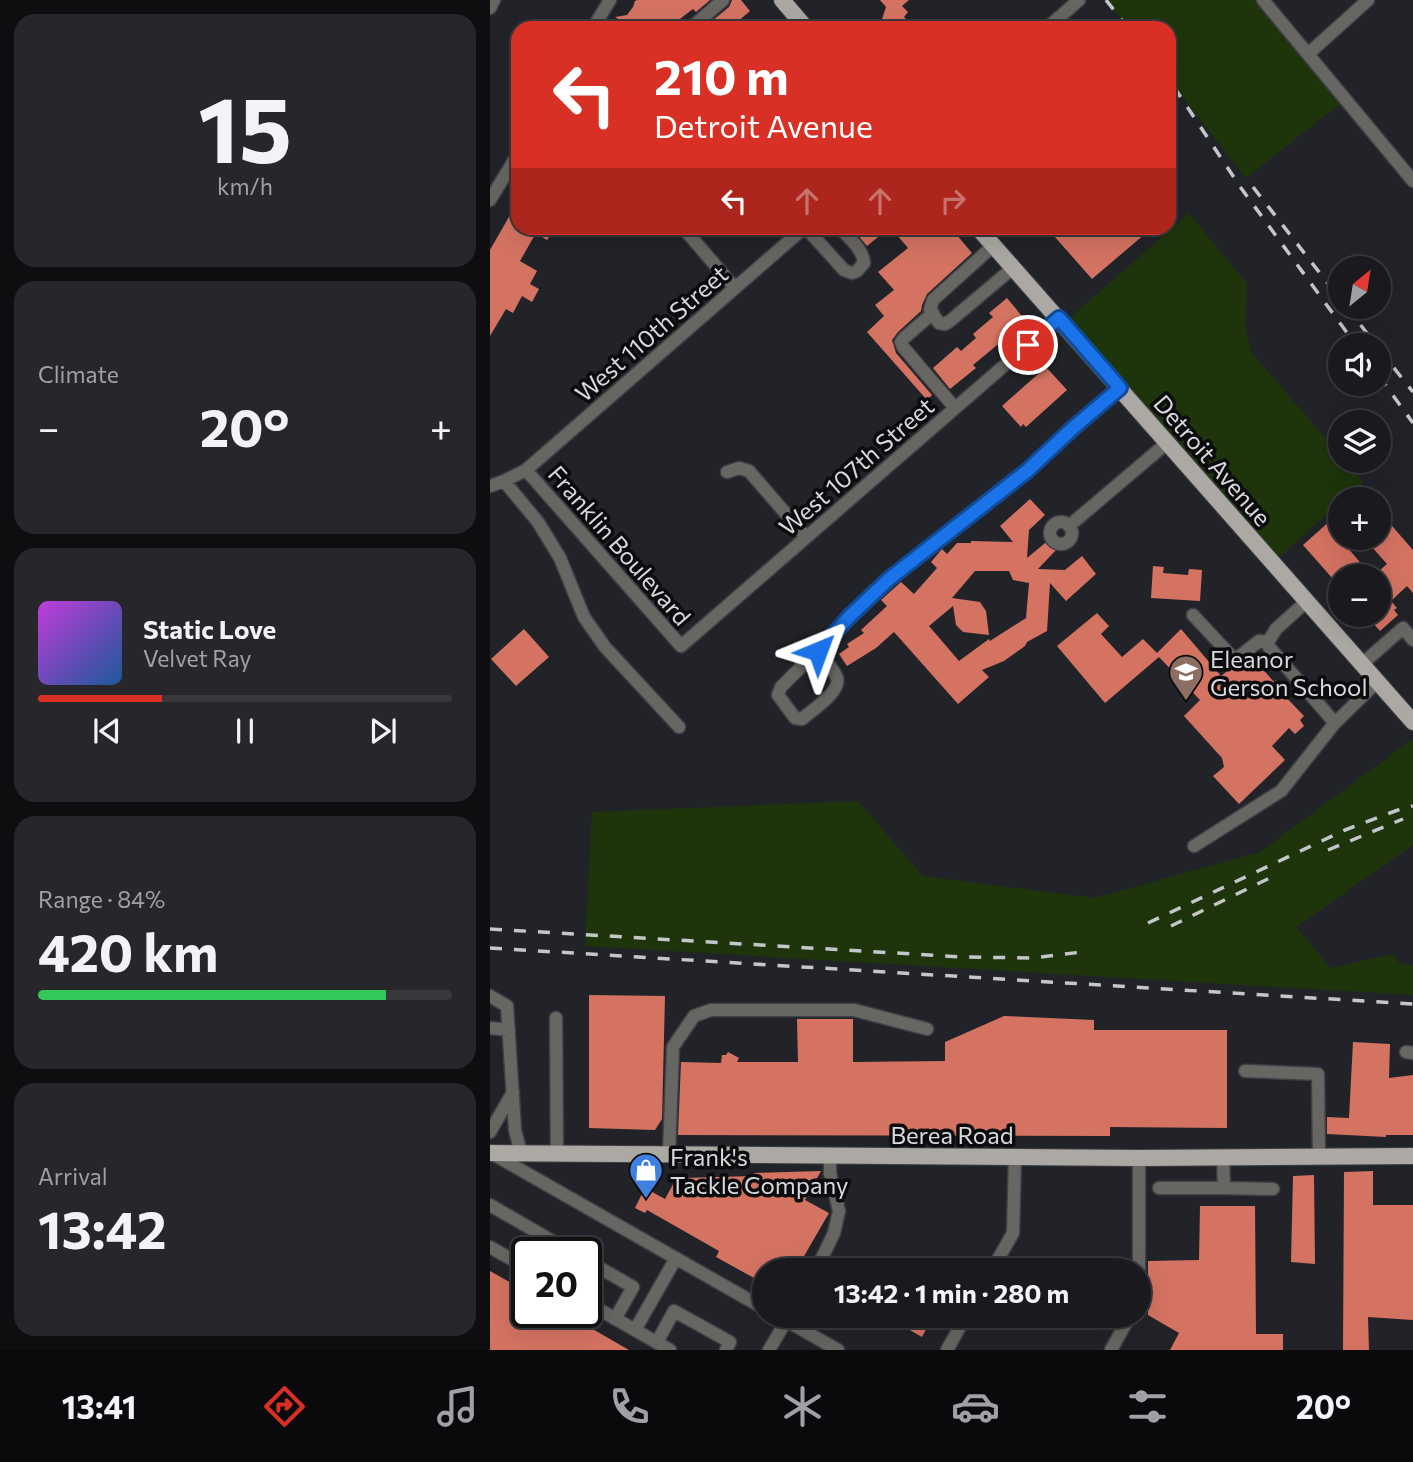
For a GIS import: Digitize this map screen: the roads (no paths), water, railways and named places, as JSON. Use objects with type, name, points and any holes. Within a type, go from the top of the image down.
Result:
[{"type":"main road","points":[[784,1],[800,21]]},
{"type":"main road","name":"Detroit Avenue","points":[[985,235],[1413,722]]},
{"type":"main road","name":"Berea Road","points":[[490,1153],[1139,1158],[1413,1156]]},
{"type":"street","points":[[490,8],[495,0]]},
{"type":"street","points":[[597,21],[610,0]]},
{"type":"street","points":[[699,21],[723,0]]},
{"type":"street","points":[[1055,21],[1079,0]]},
{"type":"street","points":[[1263,0],[1413,181]]},
{"type":"street","points":[[1308,54],[1368,0]]},
{"type":"street","points":[[490,200],[511,165]]},
{"type":"street","points":[[689,235],[735,288]]},
{"type":"street","name":"West 110th Street","points":[[526,470],[797,235]]},
{"type":"street","points":[[812,235],[844,270],[852,273],[864,263],[864,258],[846,235]]},
{"type":"street","points":[[995,245],[933,300],[930,310],[939,323],[950,321],[1014,267]]},
{"type":"street","points":[[933,313],[904,338],[902,347],[955,408]]},
{"type":"street","name":"West 107th Street","points":[[681,646],[1059,318]]},
{"type":"street","points":[[818,651],[838,682],[835,690],[802,719],[795,718],[778,695],[780,687],[889,579],[1027,471],[1120,388]]},
{"type":"street","points":[[1069,526],[1168,442]]},
{"type":"street","points":[[726,472],[739,468],[749,471],[806,537]]},
{"type":"street","name":"Franklin Boulevard","points":[[490,486],[526,470],[681,646]]},
{"type":"street","points":[[504,481],[538,522],[560,558],[584,617],[605,647],[679,727]]},
{"type":"street","points":[[1307,601],[1276,629],[1268,642],[1269,648],[1335,723]]},
{"type":"street","points":[[1193,615],[1235,660],[1259,641],[1268,642]]},
{"type":"street","points":[[1362,664],[1403,628],[1413,639]]},
{"type":"street","points":[[1194,846],[1280,791],[1335,723],[1378,681]]},
{"type":"street","points":[[490,996],[507,1006],[515,1130],[521,1153]]},
{"type":"street","points":[[669,1154],[673,1047],[694,1016],[711,1010],[854,1010],[928,1030]]},
{"type":"street","points":[[556,1018],[557,1154]]},
{"type":"street","points":[[490,1028],[509,1030]]},
{"type":"street","points":[[1245,1071],[1318,1074],[1319,1158]]},
{"type":"street","points":[[490,1132],[514,1091]]},
{"type":"street","points":[[490,1153],[752,1302]]},
{"type":"street","points":[[822,1258],[834,1233],[839,1211],[830,1173],[830,1156]]},
{"type":"street","points":[[999,1258],[1013,1233],[1015,1157]]},
{"type":"street","points":[[1139,1158],[1139,1258]]},
{"type":"street","points":[[1223,1158],[1224,1188]]},
{"type":"street","points":[[1159,1188],[1273,1189]]},
{"type":"street","points":[[490,1205],[545,1237]]},
{"type":"street","points":[[490,1247],[511,1259]]},
{"type":"street","points":[[635,1330],[676,1258]]},
{"type":"street","points":[[602,1269],[633,1287],[615,1319]]},
{"type":"street","points":[[602,1311],[670,1350]]},
{"type":"street","points":[[657,1342],[674,1311],[730,1342],[726,1350]]},
{"type":"street","points":[[769,1350],[778,1328]]},
{"type":"street","points":[[800,1328],[838,1350]]},
{"type":"street","points":[[947,1350],[959,1328]]},
{"type":"street","points":[[1111,1350],[1123,1328]]},
{"type":"railway","points":[[1106,0],[1122,21]]},
{"type":"railway","points":[[1176,90],[1241,188],[1347,333]]},
{"type":"railway","points":[[1253,187],[1328,284]]},
{"type":"railway","points":[[1356,319],[1367,333]]},
{"type":"railway","points":[[1391,364],[1413,392]]},
{"type":"railway","points":[[1391,393],[1413,423]]},
{"type":"railway","points":[[1148,923],[1345,830],[1413,806]]},
{"type":"railway","points":[[1328,850],[1403,819]]},
{"type":"railway","points":[[1171,926],[1278,874]]},
{"type":"railway","points":[[490,929],[963,957],[1032,958],[1082,952]]},
{"type":"railway","points":[[490,948],[1413,1004]]},
{"type":"place","name":"Eleanor Gerson School","points":[[1186,702]]},
{"type":"place","name":"Frank's Tackle Company","points":[[646,1200]]}]
